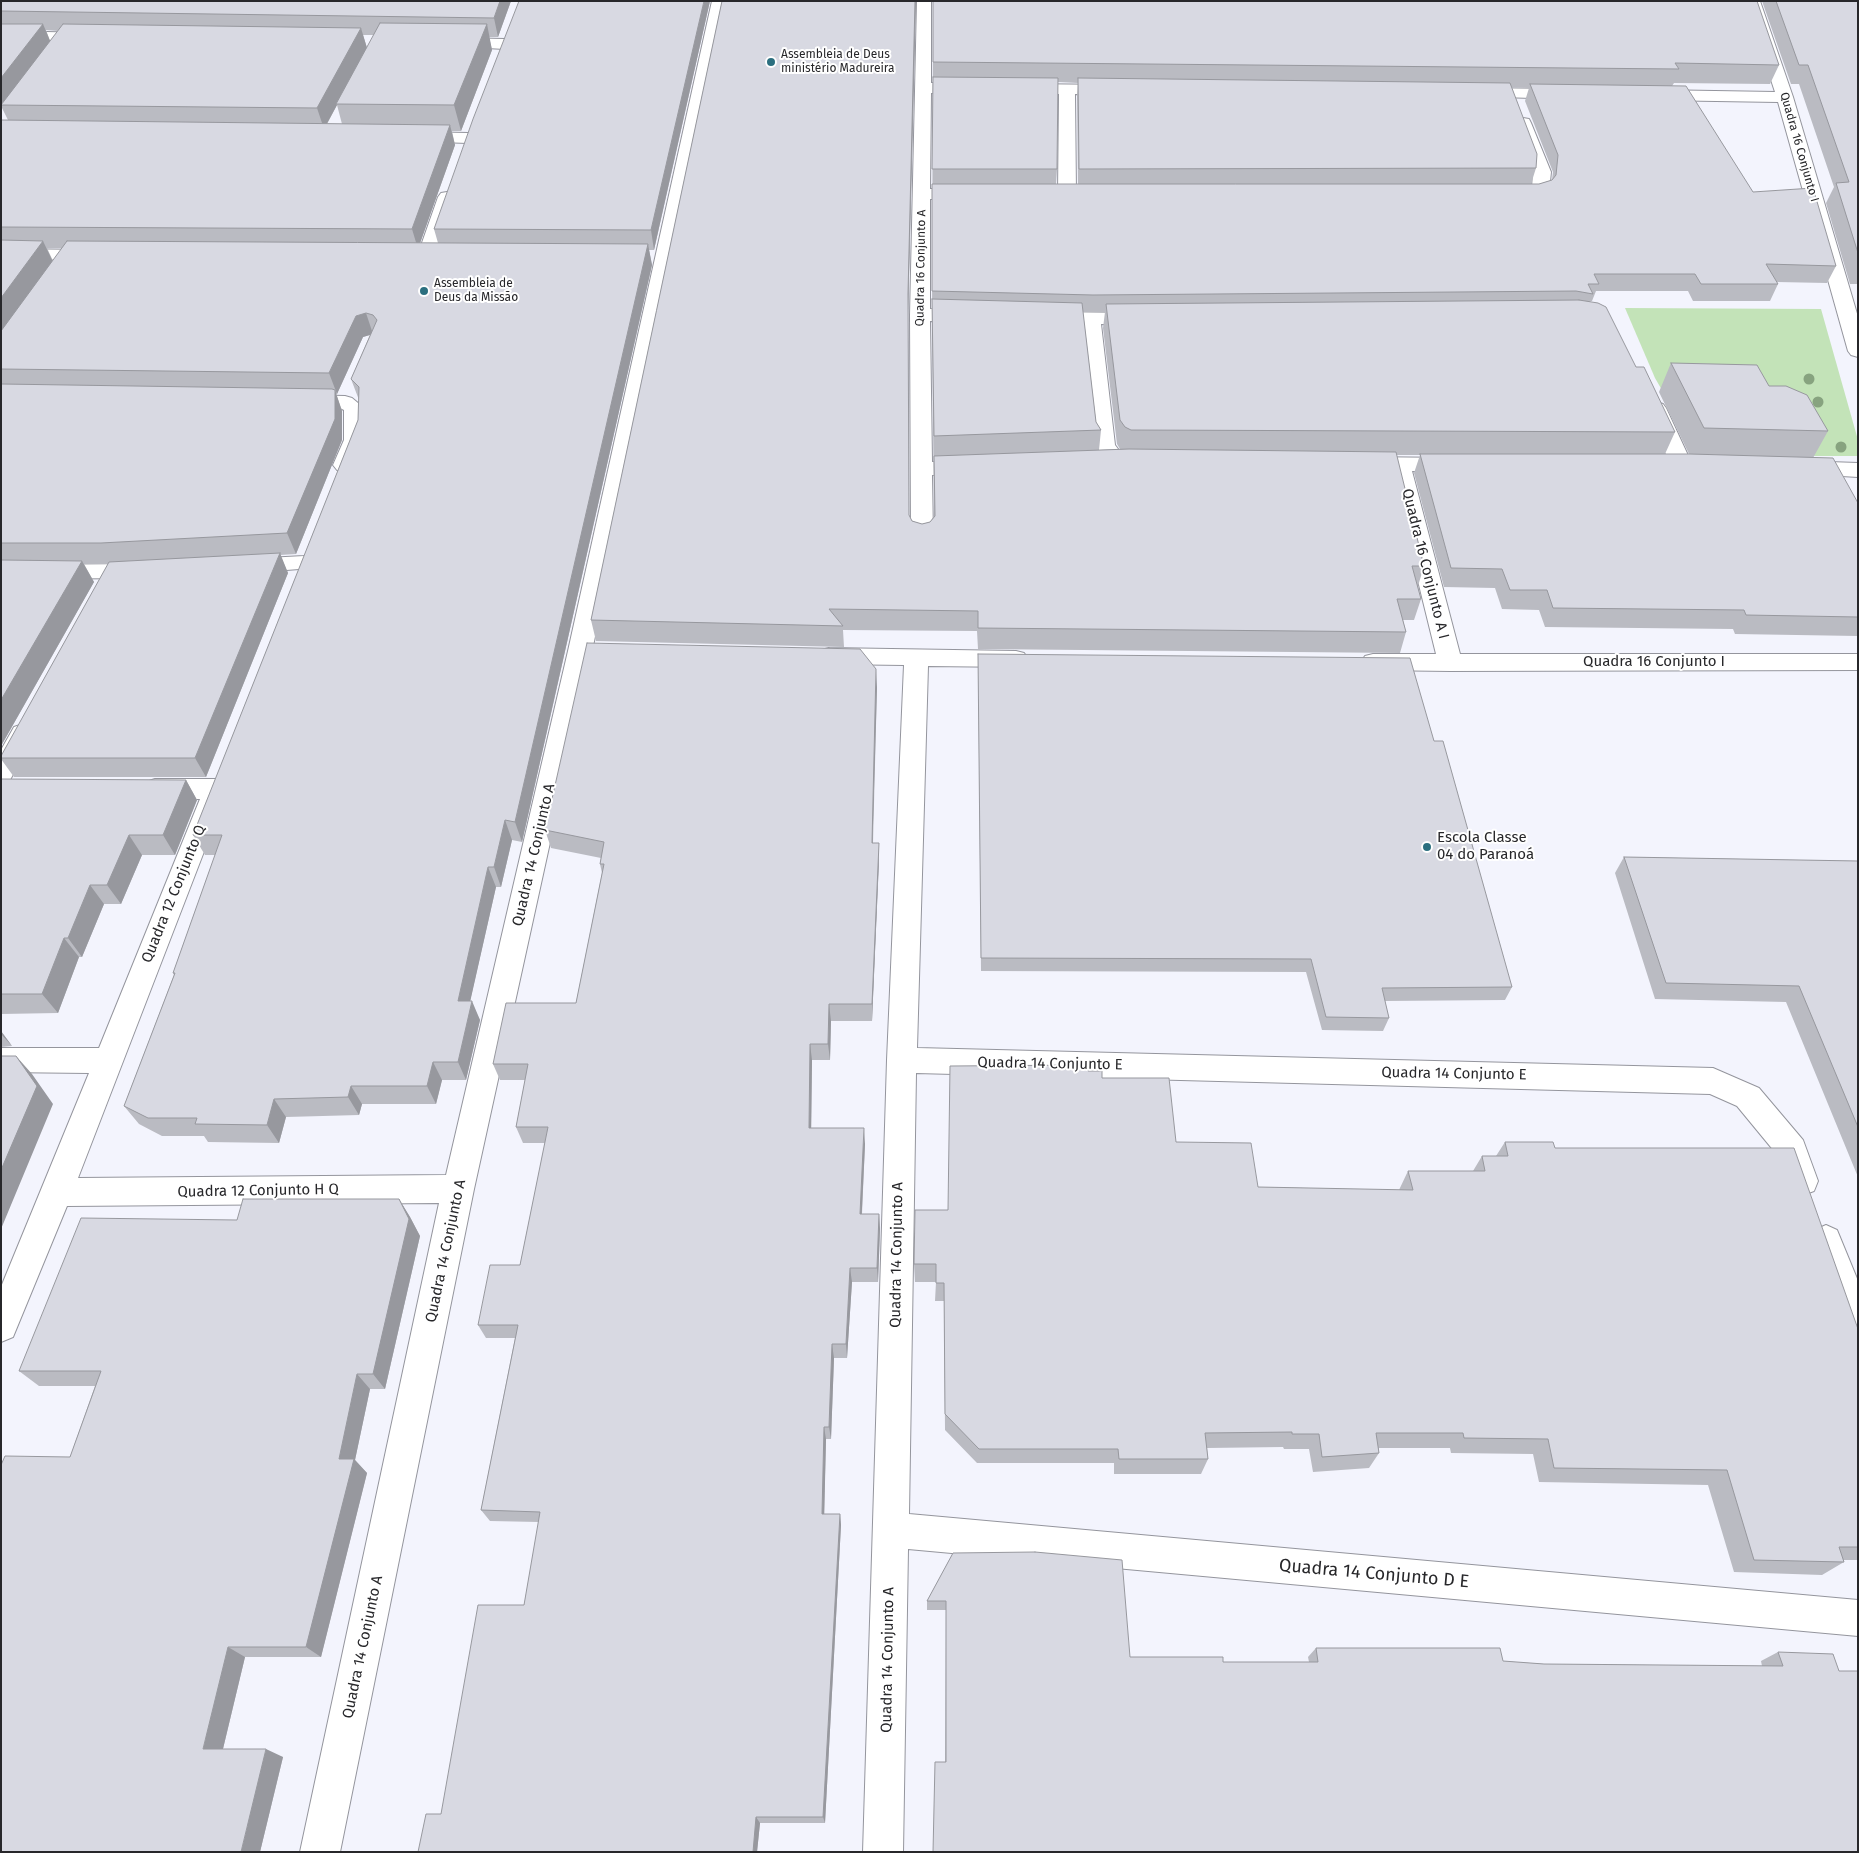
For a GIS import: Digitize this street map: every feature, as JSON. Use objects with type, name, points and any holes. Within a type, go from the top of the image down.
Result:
[{"type":"street","name":"Quadra 14 Conjunto A","points":[[320,1852],[458,1189],[590,651],[664,258],[719,1]]},
{"type":"street","name":"Quadra 16 Conjunto A","points":[[922,536],[920,315],[925,88],[924,1]]},
{"type":"street","name":"Quadra 16 Conjunto I","points":[[1752,1],[1785,97],[1858,351]]},
{"type":"street","points":[[498,61],[512,27]]},
{"type":"street","points":[[1,36],[105,39]]},
{"type":"street","points":[[55,53],[66,38]]},
{"type":"street","points":[[438,43],[505,44]]},
{"type":"street","points":[[925,88],[1136,91]]},
{"type":"street","points":[[1066,194],[1067,90]]},
{"type":"street","points":[[1463,93],[1580,94]]},
{"type":"street","points":[[1496,195],[1534,194],[1540,191],[1542,172],[1512,94]]},
{"type":"street","points":[[1639,95],[1785,97]]},
{"type":"street","points":[[462,156],[475,121]]},
{"type":"street","points":[[400,137],[468,138]]},
{"type":"street","points":[[426,257],[452,184]]},
{"type":"street","points":[[922,194],[990,194]]},
{"type":"street","points":[[1047,194],[1086,194]]},
{"type":"street","points":[[1,254],[110,255]]},
{"type":"street","points":[[59,271],[70,255]]},
{"type":"street","points":[[406,257],[446,257]]},
{"type":"street","points":[[644,258],[664,258]]},
{"type":"street","points":[[920,315],[986,317]]},
{"type":"street","points":[[1024,318],[1091,320],[1161,319]]},
{"type":"street","points":[[1091,320],[1105,446],[1114,458],[1136,462],[1097,463]]},
{"type":"street","points":[[1647,390],[1680,464]]},
{"type":"street","points":[[277,401],[349,394],[354,408],[354,440],[336,484]]},
{"type":"street","points":[[1342,464],[1478,465]]},
{"type":"street","name":"Quadra 16 Conjunto A I","points":[[1400,465],[1450,663]]},
{"type":"street","points":[[922,469],[990,467]]},
{"type":"street","points":[[1781,467],[1858,470]]},
{"type":"street","points":[[227,567],[308,554],[294,590]]},
{"type":"street","points":[[1,572],[107,581],[160,570]]},
{"type":"street","points":[[807,656],[1035,659]]},
{"type":"street","name":"Quadra 14 Conjunto A","points":[[883,1852],[902,1060],[916,658]]},
{"type":"street","name":"Quadra 16 Conjunto I","points":[[1351,662],[1858,662]]},
{"type":"street","points":[[8,783],[35,712]]},
{"type":"street","name":"Quadra 12 Conjunto Q","points":[[1,1326],[57,1192],[219,780],[128,789]]},
{"type":"street","points":[[1,1060],[108,1061]]},
{"type":"street","name":"Quadra 14 Conjunto E","points":[[902,1060],[1713,1081],[1748,1097],[1792,1150],[1858,1325]]},
{"type":"street","name":"Quadra 12 Conjunto H Q","points":[[57,1192],[458,1189]]},
{"type":"street","name":"Quadra 14 Conjunto D E","points":[[891,1530],[1858,1618]]},
{"type":"green space","points":[[1625,308],[1821,309],[1858,440],[1858,456],[1700,456],[1655,378]]},
{"type":"building","points":[[1,1],[500,1],[494,18],[1,11]]},
{"type":"building","points":[[519,1],[704,1],[651,230],[434,229],[473,119]]},
{"type":"building","points":[[722,1],[915,1],[908,294],[909,515],[912,521],[922,524],[930,522],[935,516],[934,456],[1129,449],[1396,452],[1424,566],[1412,566],[1421,599],[1397,599],[1406,632],[978,628],[978,611],[829,609],[843,626],[591,620]]},
{"type":"building","points":[[933,1],[1757,1],[1779,65],[1675,63],[1679,69],[933,62]]},
{"type":"building","points":[[1776,1],[1858,1],[1858,253],[1836,183],[1849,182],[1808,65],[1799,65]]},
{"type":"building","points":[[380,23],[487,24],[454,105],[336,104]]},
{"type":"building","points":[[1,24],[43,24],[1,78]]},
{"type":"building","points":[[63,24],[361,28],[317,108],[1,105]]},
{"type":"building","points":[[933,77],[1058,78],[1057,169],[932,169]]},
{"type":"building","points":[[1078,78],[1510,83],[1537,154],[1536,168],[1079,169]]},
{"type":"building","points":[[1530,84],[1686,86],[1753,192],[1813,188],[1836,266],[1766,264],[1778,284],[1701,284],[1695,274],[1594,274],[1599,284],[1588,284],[1593,294],[1576,291],[1093,295],[932,291],[932,184],[1539,184],[1552,180],[1556,175],[1558,155]]},
{"type":"building","points":[[1,120],[450,125],[412,229],[1,227]]},
{"type":"building","points":[[1,240],[43,241],[1,298]]},
{"type":"building","points":[[67,241],[648,244],[515,822],[505,820],[494,867],[488,867],[458,1001],[472,1001],[458,1062],[433,1062],[427,1086],[351,1086],[348,1097],[274,1099],[267,1125],[195,1124],[197,1118],[148,1118],[124,1106],[175,973],[173,973],[222,835],[193,835],[358,420],[359,387],[351,379],[377,320],[373,315],[366,313],[356,316],[329,373],[1,369],[1,331]]},
{"type":"building","points":[[932,299],[1082,303],[1096,422],[1101,430],[934,436]]},
{"type":"building","points":[[1579,300],[1598,303],[1606,307],[1636,367],[1644,367],[1675,432],[1131,430],[1125,427],[1120,420],[1106,304]]},
{"type":"building","points":[[1671,363],[1757,365],[1769,386],[1786,386],[1807,395],[1828,431],[1704,428]]},
{"type":"building","points":[[1,384],[332,389],[335,390],[335,419],[287,533],[101,543],[1,543]]},
{"type":"building","points":[[1420,454],[1690,454],[1833,458],[1858,503],[1858,617],[1746,615],[1744,610],[1553,608],[1547,590],[1510,590],[1502,569],[1451,568]]},
{"type":"building","points":[[280,553],[195,758],[1,758],[109,562]]},
{"type":"building","points":[[1,560],[82,561],[1,700]]},
{"type":"building","points":[[587,643],[860,649],[876,669],[872,843],[879,843],[872,1004],[829,1004],[828,1044],[810,1044],[809,1128],[864,1128],[860,1214],[879,1214],[877,1268],[850,1268],[846,1344],[832,1344],[829,1427],[824,1427],[822,1514],[840,1514],[823,1817],[756,1817],[753,1852],[418,1852],[426,1814],[441,1814],[478,1605],[524,1605],[540,1512],[481,1510],[518,1325],[478,1325],[490,1265],[520,1265],[548,1127],[516,1127],[528,1064],[493,1064],[506,1003],[576,1003],[604,864],[600,864],[604,842],[545,830]]},
{"type":"building","points":[[978,654],[1410,658],[1434,741],[1443,741],[1512,987],[1382,988],[1389,1018],[1326,1017],[1311,959],[981,958]]},
{"type":"building","points":[[1,779],[186,780],[163,835],[129,835],[107,885],[90,885],[68,938],[64,938],[42,994],[1,994]]},
{"type":"building","points":[[1624,857],[1858,861],[1858,1127],[1799,986],[1666,983]]},
{"type":"building","points":[[1,1056],[16,1056],[37,1086],[1,1170]]},
{"type":"building","points":[[1088,1065],[1088,1071],[1102,1071],[1102,1078],[1169,1078],[1176,1142],[1251,1143],[1258,1187],[1413,1190],[1408,1171],[1485,1171],[1482,1156],[1508,1156],[1505,1142],[1553,1142],[1555,1148],[1794,1148],[1858,1329],[1858,1547],[1839,1547],[1844,1562],[1754,1560],[1727,1470],[1554,1468],[1548,1439],[1464,1438],[1463,1433],[1376,1433],[1379,1453],[1322,1457],[1319,1434],[1292,1434],[1292,1432],[1205,1433],[1208,1459],[1119,1459],[1118,1449],[979,1449],[945,1414],[944,1283],[936,1283],[936,1264],[914,1264],[915,1210],[948,1210],[950,1066]]},
{"type":"building","points":[[243,1199],[399,1199],[409,1219],[373,1374],[357,1374],[339,1459],[354,1459],[306,1647],[228,1647],[203,1749],[266,1749],[241,1852],[1,1852],[1,1465],[5,1456],[70,1457],[101,1371],[19,1371],[81,1218],[237,1220]]},
{"type":"building","points":[[1035,1552],[1122,1560],[1130,1657],[1223,1657],[1223,1662],[1318,1662],[1316,1648],[1500,1648],[1503,1661],[1544,1664],[1783,1666],[1778,1652],[1833,1654],[1839,1671],[1858,1671],[1858,1852],[933,1852],[935,1762],[946,1762],[946,1601],[927,1601],[953,1553]]},
{"type":"place","name":"Assembleia de Deus ministério Madureira","points":[[771,62]]},
{"type":"place","name":"Assembleia de Deus da Missão","points":[[424,291]]},
{"type":"place","name":"Escola Classe 04 do Paranoá","points":[[1427,847]]}]
